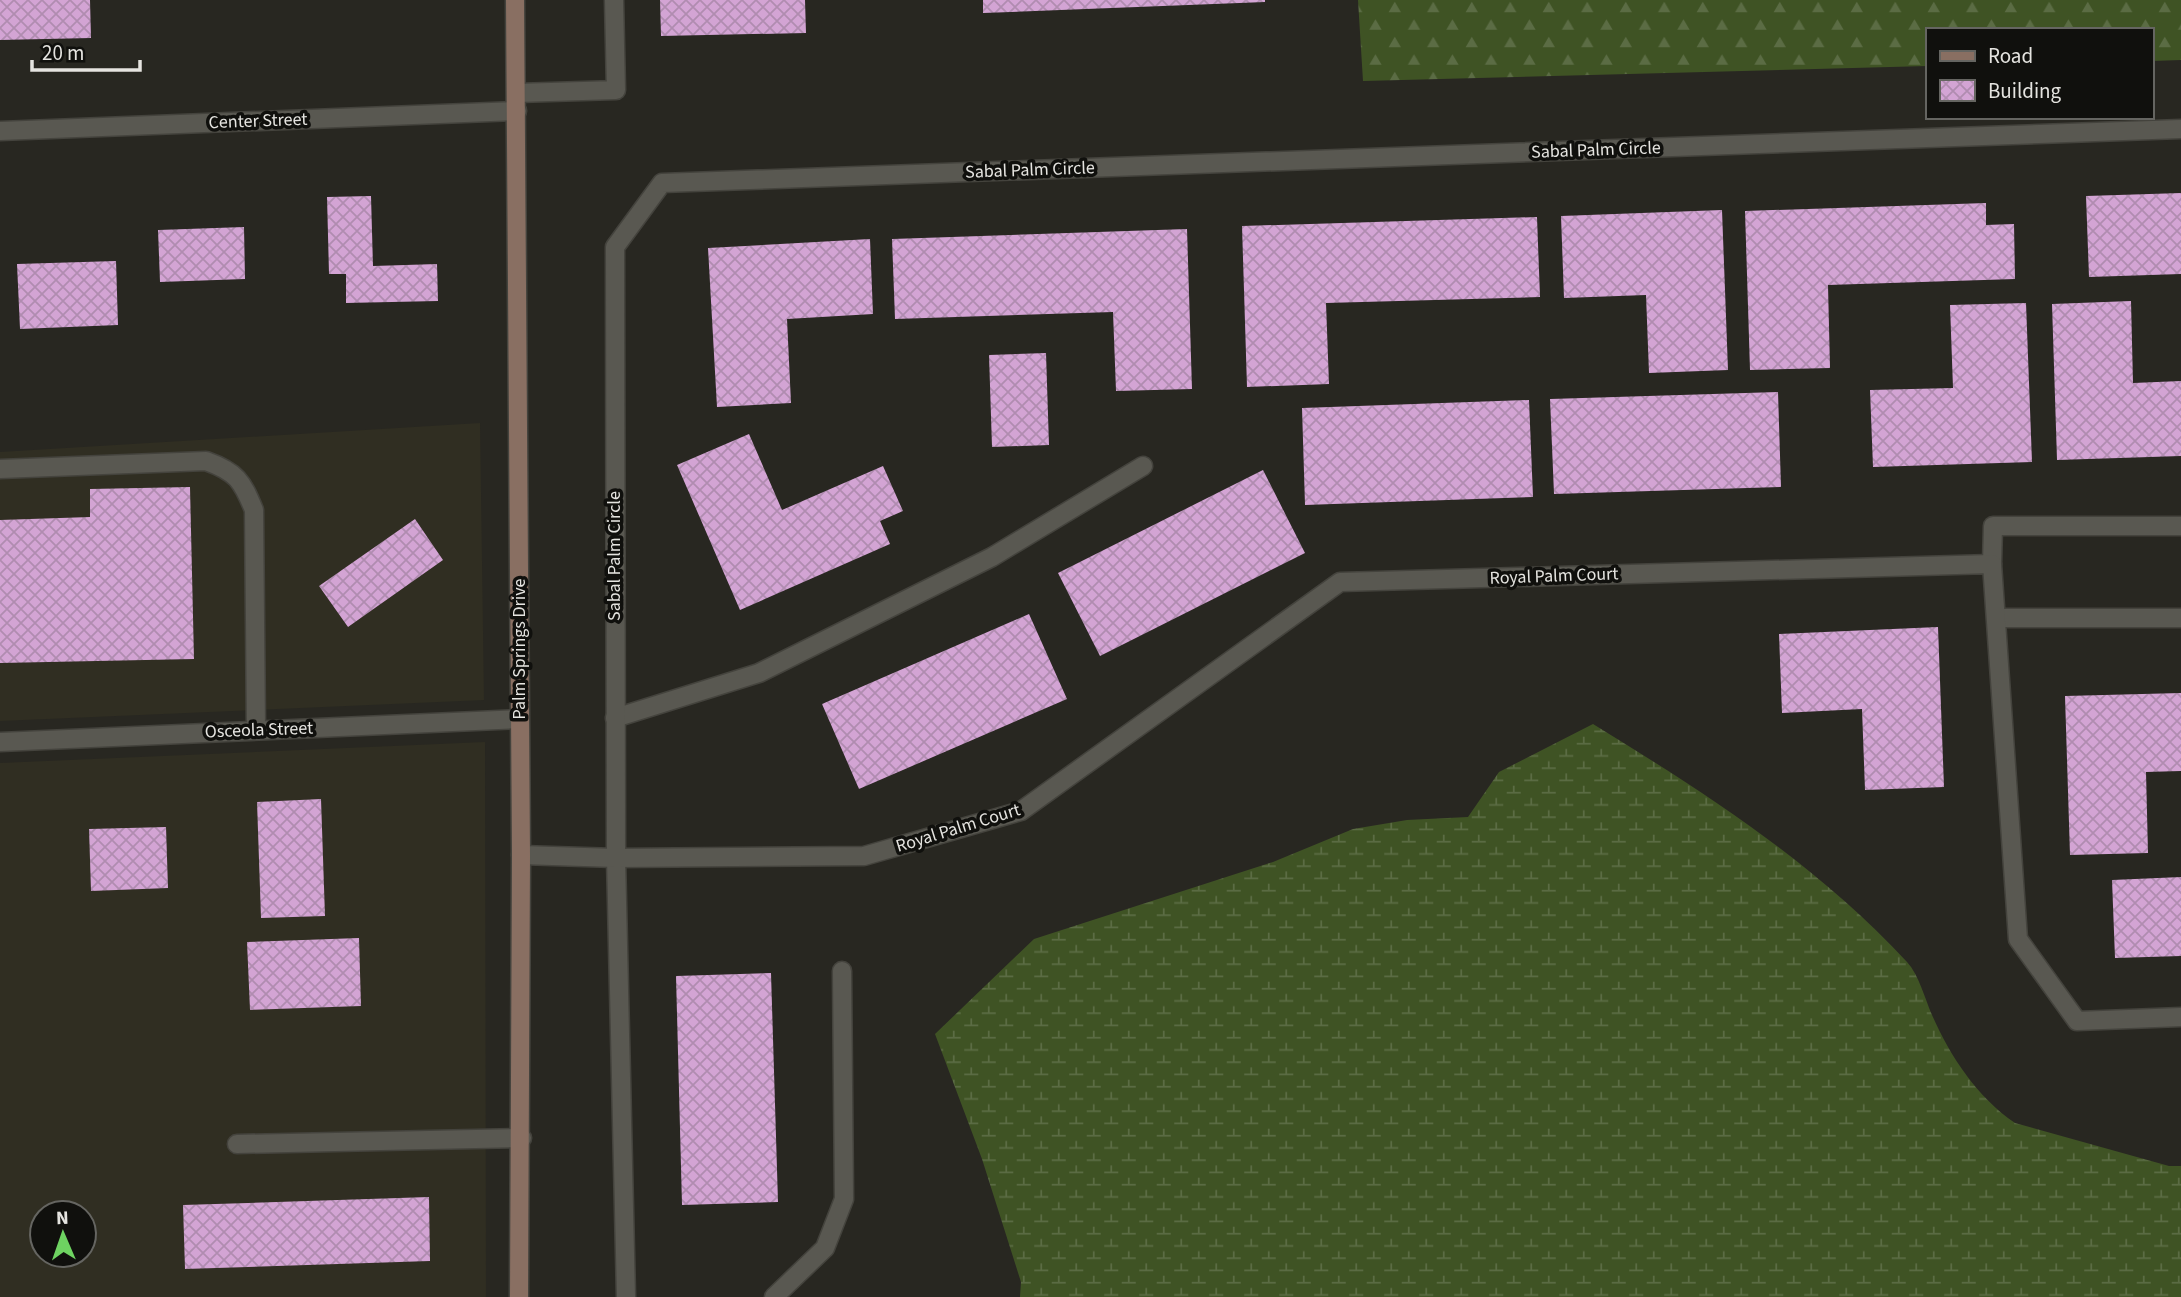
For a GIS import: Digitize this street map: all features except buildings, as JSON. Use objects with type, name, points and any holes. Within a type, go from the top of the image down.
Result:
[{"type":"street","name":"Palm Springs Drive","points":[[515,0],[522,1138],[519,1297]]},
{"type":"street","name":"Center Street","points":[[0,131],[517,102],[617,90],[614,0]]},
{"type":"street","name":"Sabal Palm Circle","points":[[626,1297],[616,858],[615,247],[662,183],[2181,129]]},
{"type":"street","points":[[0,468],[206,461],[229,470],[243,485],[254,510],[256,730]]},
{"type":"street","points":[[615,718],[759,673],[992,557],[1143,466]]},
{"type":"street","points":[[2181,526],[1993,526],[1992,564],[2018,939],[2077,1021],[2181,1017]]},
{"type":"street","name":"Royal Palm Court","points":[[616,858],[864,856],[1021,811],[1340,582],[1992,564]]},
{"type":"street","points":[[1997,618],[2181,618]]},
{"type":"street","name":"Osceola Street","points":[[0,742],[519,719]]},
{"type":"street","points":[[521,855],[616,858]]},
{"type":"street","points":[[774,1297],[825,1248],[844,1199],[842,971]]},
{"type":"street","points":[[237,1144],[522,1138]]},
{"type":"shaded area","points":[[480,423],[484,700],[0,721],[0,452]]},
{"type":"shaded area","points":[[485,742],[486,1297],[0,1297],[0,763]]},
{"type":"green space","points":[[1358,0],[2181,0],[2181,60],[2153,61],[2153,28],[1926,28],[1926,66],[1363,81]]},
{"type":"green space","points":[[1593,724],[1758,832],[1872,926],[1911,967],[1939,1030],[1956,1060],[1977,1088],[2001,1113],[2015,1123],[2169,1166],[2181,1166],[2181,1297],[1020,1297],[1021,1282],[982,1159],[935,1034],[1034,939],[1273,862],[1353,829],[1407,820],[1468,817],[1499,772]]}]
